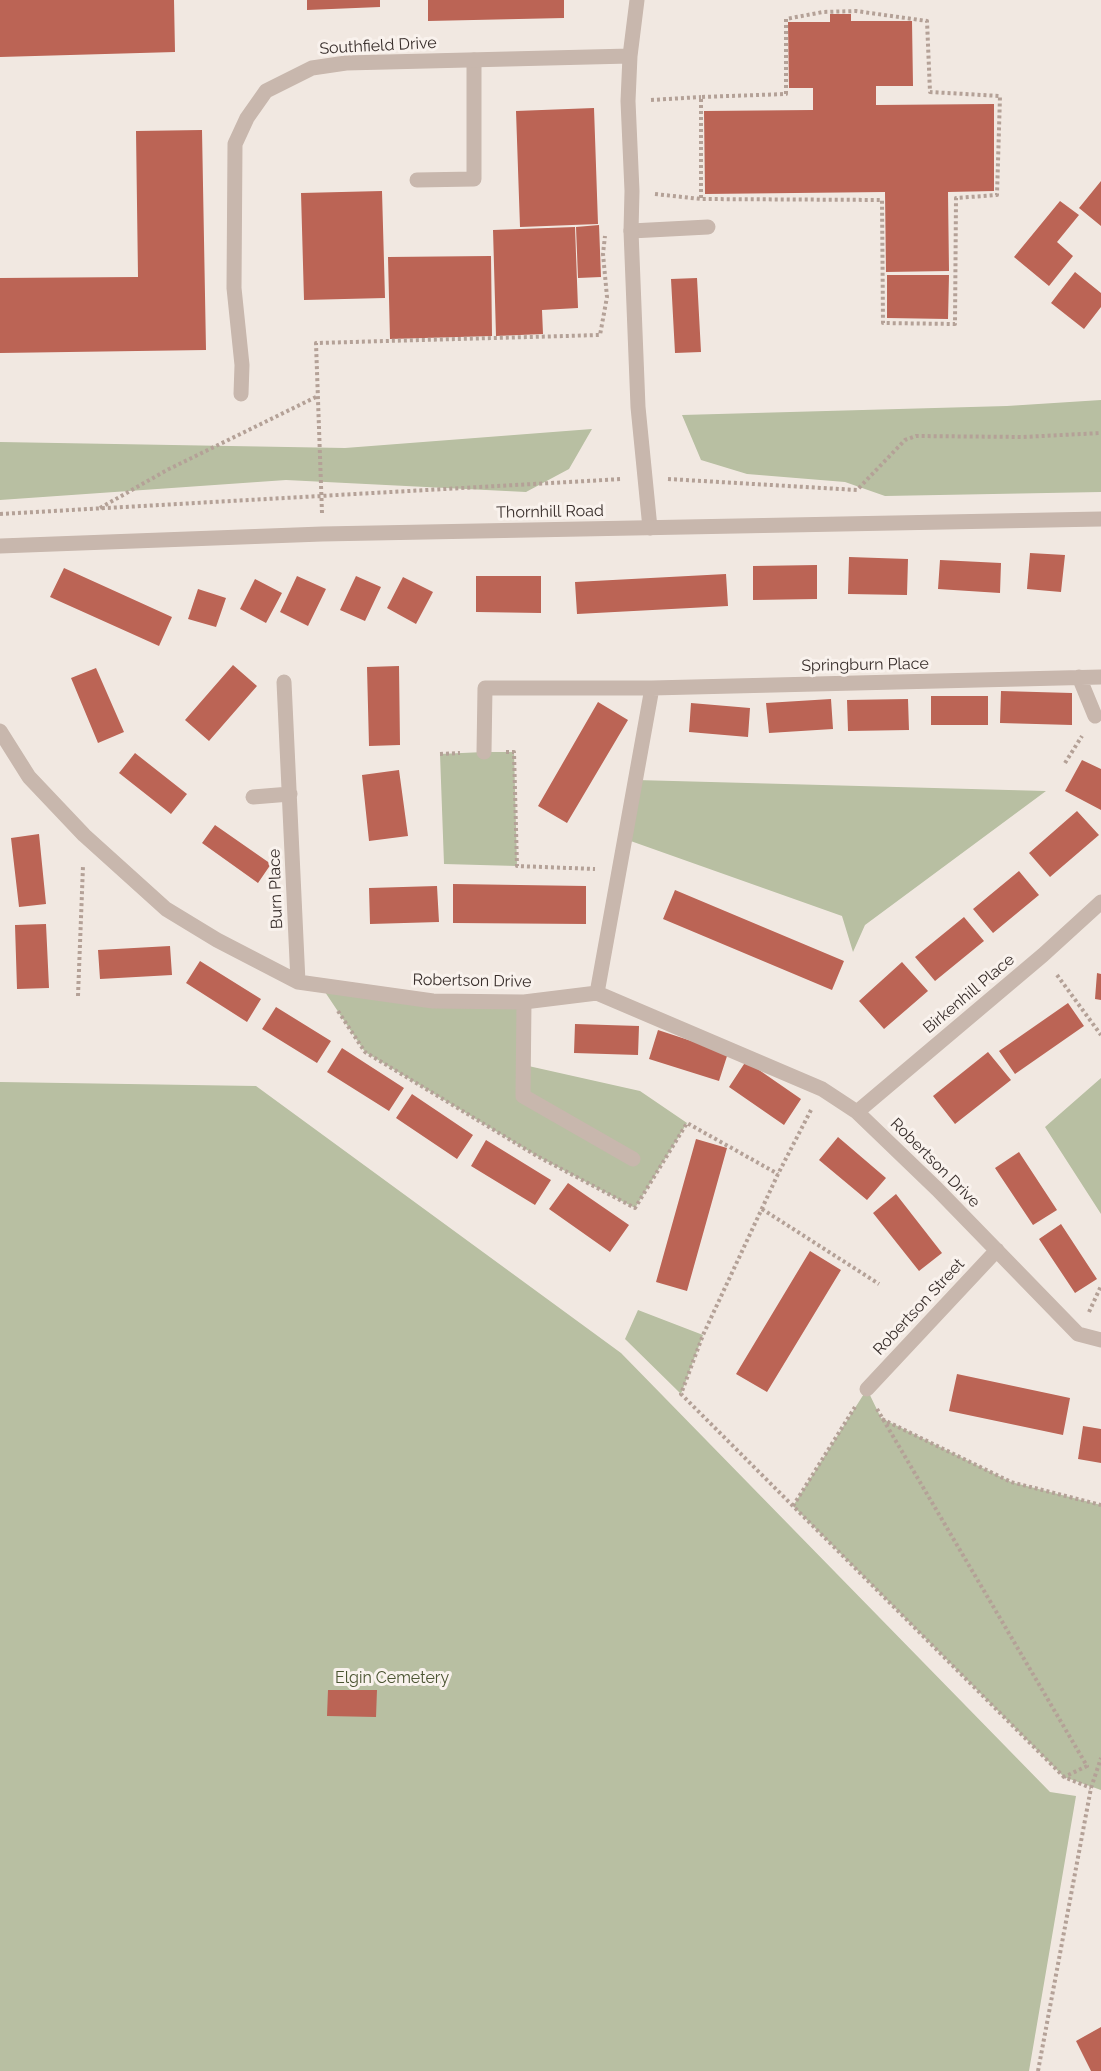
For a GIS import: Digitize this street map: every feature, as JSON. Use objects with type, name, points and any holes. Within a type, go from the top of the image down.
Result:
[{"type":"street","points":[[637,0],[630,56],[628,101],[632,191],[631,231],[638,407],[650,528]]},
{"type":"street","name":"Southfield Drive","points":[[241,394],[242,365],[234,288],[235,144],[247,118],[266,91],[312,68],[346,63],[630,56]]},
{"type":"street","points":[[417,180],[474,179],[474,60]]},
{"type":"street","points":[[631,231],[708,226]]},
{"type":"street","name":"Thornhill Road","points":[[0,546],[322,534],[1101,519]]},
{"type":"street","points":[[1079,677],[1095,716]]},
{"type":"street","name":"Springburn Place","points":[[484,752],[485,688],[652,688],[1101,677]]},
{"type":"street","name":"Burn Place","points":[[284,682],[298,982]]},
{"type":"street","points":[[597,993],[652,688]]},
{"type":"street","name":"Robertson Drive","points":[[0,732],[29,777],[84,835],[166,909],[217,940],[298,982],[433,1002],[524,1002],[597,993],[822,1089],[857,1112],[997,1250],[1078,1334],[1101,1340]]},
{"type":"street","points":[[253,797],[290,794]]},
{"type":"street","name":"Birkenhill Place","points":[[857,1112],[1043,955],[1101,902]]},
{"type":"street","points":[[524,1002],[523,1096],[633,1159]]},
{"type":"street","name":"Robertson Street","points":[[867,1389],[997,1250]]},
{"type":"path","points":[[628,101],[786,94],[786,19],[823,12],[856,11],[927,21],[930,92],[1000,96],[997,195],[956,198],[955,324],[883,323],[882,200],[701,199],[632,191]]},
{"type":"path","points":[[701,97],[701,199]]},
{"type":"path","points":[[322,534],[316,344],[600,335],[607,297],[603,254],[605,234]]},
{"type":"path","points":[[98,508],[168,470],[318,396]]},
{"type":"path","points":[[916,436],[1023,437],[1101,433]]},
{"type":"path","points":[[0,514],[321,496]]},
{"type":"path","points":[[440,754],[514,752],[517,866],[619,870]]},
{"type":"path","points":[[78,996],[84,835]]},
{"type":"path","points":[[1043,955],[1101,1035]]},
{"type":"path","points":[[822,1089],[762,1209],[704,1335],[681,1394],[1064,1777],[1091,1788]]},
{"type":"path","points":[[762,1209],[879,1284]]},
{"type":"path","points":[[793,1506],[867,1389]]},
{"type":"path","points":[[867,1389],[881,1418],[1087,1766],[1064,1777]]},
{"type":"path","points":[[881,1418],[1011,1482],[1101,1505]]},
{"type":"path","points":[[1038,2071],[1091,1788],[1101,1758]]},
{"type":"green space","points":[[1101,400],[1101,492],[885,496],[845,482],[747,474],[701,460],[682,415],[1007,406]]},
{"type":"green space","points":[[592,429],[569,469],[526,492],[286,480],[0,500],[0,442],[345,448]]},
{"type":"green space","points":[[514,752],[517,866],[444,864],[440,754]]},
{"type":"green space","points":[[636,780],[1046,791],[865,925],[853,952],[842,916],[625,839]]},
{"type":"green space","points":[[321,986],[524,1002],[524,1065],[640,1091],[687,1123],[635,1208],[537,1156],[365,1052]]},
{"type":"green space","points":[[1101,1078],[1101,1214],[1045,1127]]},
{"type":"green space","name":"Elgin Cemetery","points":[[0,1082],[256,1086],[621,1353],[1050,1792],[1076,1796],[1029,2071],[0,2071]]},
{"type":"green space","points":[[638,1310],[703,1335],[681,1394],[625,1339]]},
{"type":"green space","points":[[867,1389],[881,1418],[1011,1482],[1101,1505],[1101,1790],[1064,1777],[793,1506]]},
{"type":"building","points":[[0,0],[174,0],[175,52],[0,57]]},
{"type":"building","points":[[307,0],[380,0],[380,7],[307,10]]},
{"type":"building","points":[[428,0],[564,0],[564,18],[428,21]]},
{"type":"building","points":[[830,14],[851,14],[851,21],[912,21],[913,86],[876,86],[876,105],[994,104],[994,191],[948,192],[949,271],[886,272],[885,192],[705,194],[704,111],[813,110],[813,88],[789,88],[788,22],[830,22]]},
{"type":"building","points":[[594,108],[598,224],[520,227],[516,111]]},
{"type":"building","points":[[202,130],[206,350],[0,353],[0,278],[138,277],[136,131]]},
{"type":"building","points":[[1101,181],[1101,226],[1079,208]]},
{"type":"building","points":[[382,191],[385,298],[304,300],[301,193]]},
{"type":"building","points":[[1060,201],[1079,215],[1057,242],[1073,256],[1049,286],[1014,257]]},
{"type":"building","points":[[599,225],[601,277],[578,278],[576,227]]},
{"type":"building","points":[[575,227],[578,308],[542,310],[543,334],[496,336],[493,230]]},
{"type":"building","points":[[491,256],[492,336],[390,339],[388,257]]},
{"type":"building","points":[[1075,272],[1101,293],[1101,307],[1084,329],[1051,303]]},
{"type":"building","points":[[887,275],[949,275],[948,319],[887,318]]},
{"type":"building","points":[[697,278],[701,352],[675,353],[671,279]]},
{"type":"building","points":[[1030,553],[1065,555],[1061,592],[1027,589]]},
{"type":"building","points":[[849,557],[908,559],[907,595],[848,594]]},
{"type":"building","points":[[940,560],[1001,563],[1000,593],[938,589]]},
{"type":"building","points":[[817,565],[817,599],[753,600],[753,566]]},
{"type":"building","points":[[64,568],[172,617],[159,646],[50,597]]},
{"type":"building","points":[[726,574],[728,606],[577,614],[575,582]]},
{"type":"building","points":[[297,576],[326,589],[308,626],[280,612]]},
{"type":"building","points":[[356,576],[381,587],[365,621],[340,610]]},
{"type":"building","points":[[476,576],[541,576],[541,613],[476,612]]},
{"type":"building","points":[[403,577],[433,592],[416,624],[387,608]]},
{"type":"building","points":[[255,579],[282,593],[266,623],[240,609]]},
{"type":"building","points":[[198,589],[226,598],[216,627],[188,619]]},
{"type":"building","points":[[233,665],[257,686],[209,741],[185,720]]},
{"type":"building","points":[[399,666],[400,745],[369,746],[367,667]]},
{"type":"building","points":[[96,668],[124,732],[98,743],[71,678]]},
{"type":"building","points":[[1001,691],[1072,693],[1072,725],[1000,723]]},
{"type":"building","points":[[931,696],[988,696],[988,725],[931,725]]},
{"type":"building","points":[[831,699],[833,729],[769,733],[766,703]]},
{"type":"building","points":[[908,699],[909,730],[848,731],[847,700]]},
{"type":"building","points":[[598,702],[628,720],[567,823],[538,806]]},
{"type":"building","points":[[691,703],[750,708],[748,737],[689,732]]},
{"type":"building","points":[[135,753],[187,794],[171,814],[119,773]]},
{"type":"building","points":[[1082,760],[1101,769],[1101,810],[1065,791]]},
{"type":"building","points":[[399,770],[408,836],[369,841],[362,775]]},
{"type":"building","points":[[1077,811],[1099,835],[1050,877],[1029,853]]},
{"type":"building","points":[[215,825],[271,864],[258,883],[202,843]]},
{"type":"building","points":[[39,834],[46,904],[19,907],[11,838]]},
{"type":"building","points":[[1019,871],[1039,895],[993,933],[973,909]]},
{"type":"building","points":[[453,884],[586,886],[586,924],[453,923]]},
{"type":"building","points":[[437,886],[439,922],[370,924],[369,888]]},
{"type":"building","points":[[675,890],[844,961],[832,990],[663,919]]},
{"type":"building","points":[[964,917],[984,941],[935,981],[915,957]]},
{"type":"building","points":[[46,924],[49,988],[17,989],[15,925]]},
{"type":"building","points":[[170,946],[172,975],[100,979],[98,950]]},
{"type":"building","points":[[200,961],[261,999],[247,1022],[186,983]]},
{"type":"building","points":[[902,962],[928,991],[884,1029],[859,1001]]},
{"type":"building","points":[[1097,973],[1101,974],[1101,1000],[1095,999]]},
{"type":"building","points":[[1068,1003],[1084,1026],[1015,1074],[999,1051]]},
{"type":"building","points":[[276,1007],[331,1041],[317,1063],[262,1029]]},
{"type":"building","points":[[575,1024],[639,1026],[638,1055],[574,1053]]},
{"type":"building","points":[[658,1030],[728,1053],[719,1081],[649,1059]]},
{"type":"building","points":[[342,1048],[404,1088],[389,1111],[327,1072]]},
{"type":"building","points":[[988,1052],[1011,1080],[955,1124],[933,1096]]},
{"type":"building","points":[[746,1061],[801,1099],[784,1125],[729,1087]]},
{"type":"building","points":[[412,1094],[473,1135],[457,1159],[396,1118]]},
{"type":"building","points":[[838,1137],[886,1178],[867,1200],[819,1160]]},
{"type":"building","points":[[696,1139],[727,1148],[687,1291],[656,1282]]},
{"type":"building","points":[[486,1140],[551,1180],[535,1205],[471,1166]]},
{"type":"building","points":[[1019,1152],[1057,1210],[1033,1225],[995,1168]]},
{"type":"building","points":[[568,1183],[629,1225],[610,1252],[549,1209]]},
{"type":"building","points":[[896,1194],[942,1253],[919,1271],[873,1213]]},
{"type":"building","points":[[1061,1224],[1097,1279],[1075,1293],[1039,1239]]},
{"type":"building","points":[[810,1251],[841,1270],[767,1392],[736,1374]]},
{"type":"building","points":[[957,1374],[1070,1398],[1063,1435],[949,1411]]},
{"type":"building","points":[[1083,1426],[1101,1429],[1101,1463],[1078,1459]]},
{"type":"building","points":[[328,1690],[377,1690],[376,1717],[327,1716]]},
{"type":"building","points":[[1101,2027],[1101,2071],[1091,2071],[1076,2041]]}]
